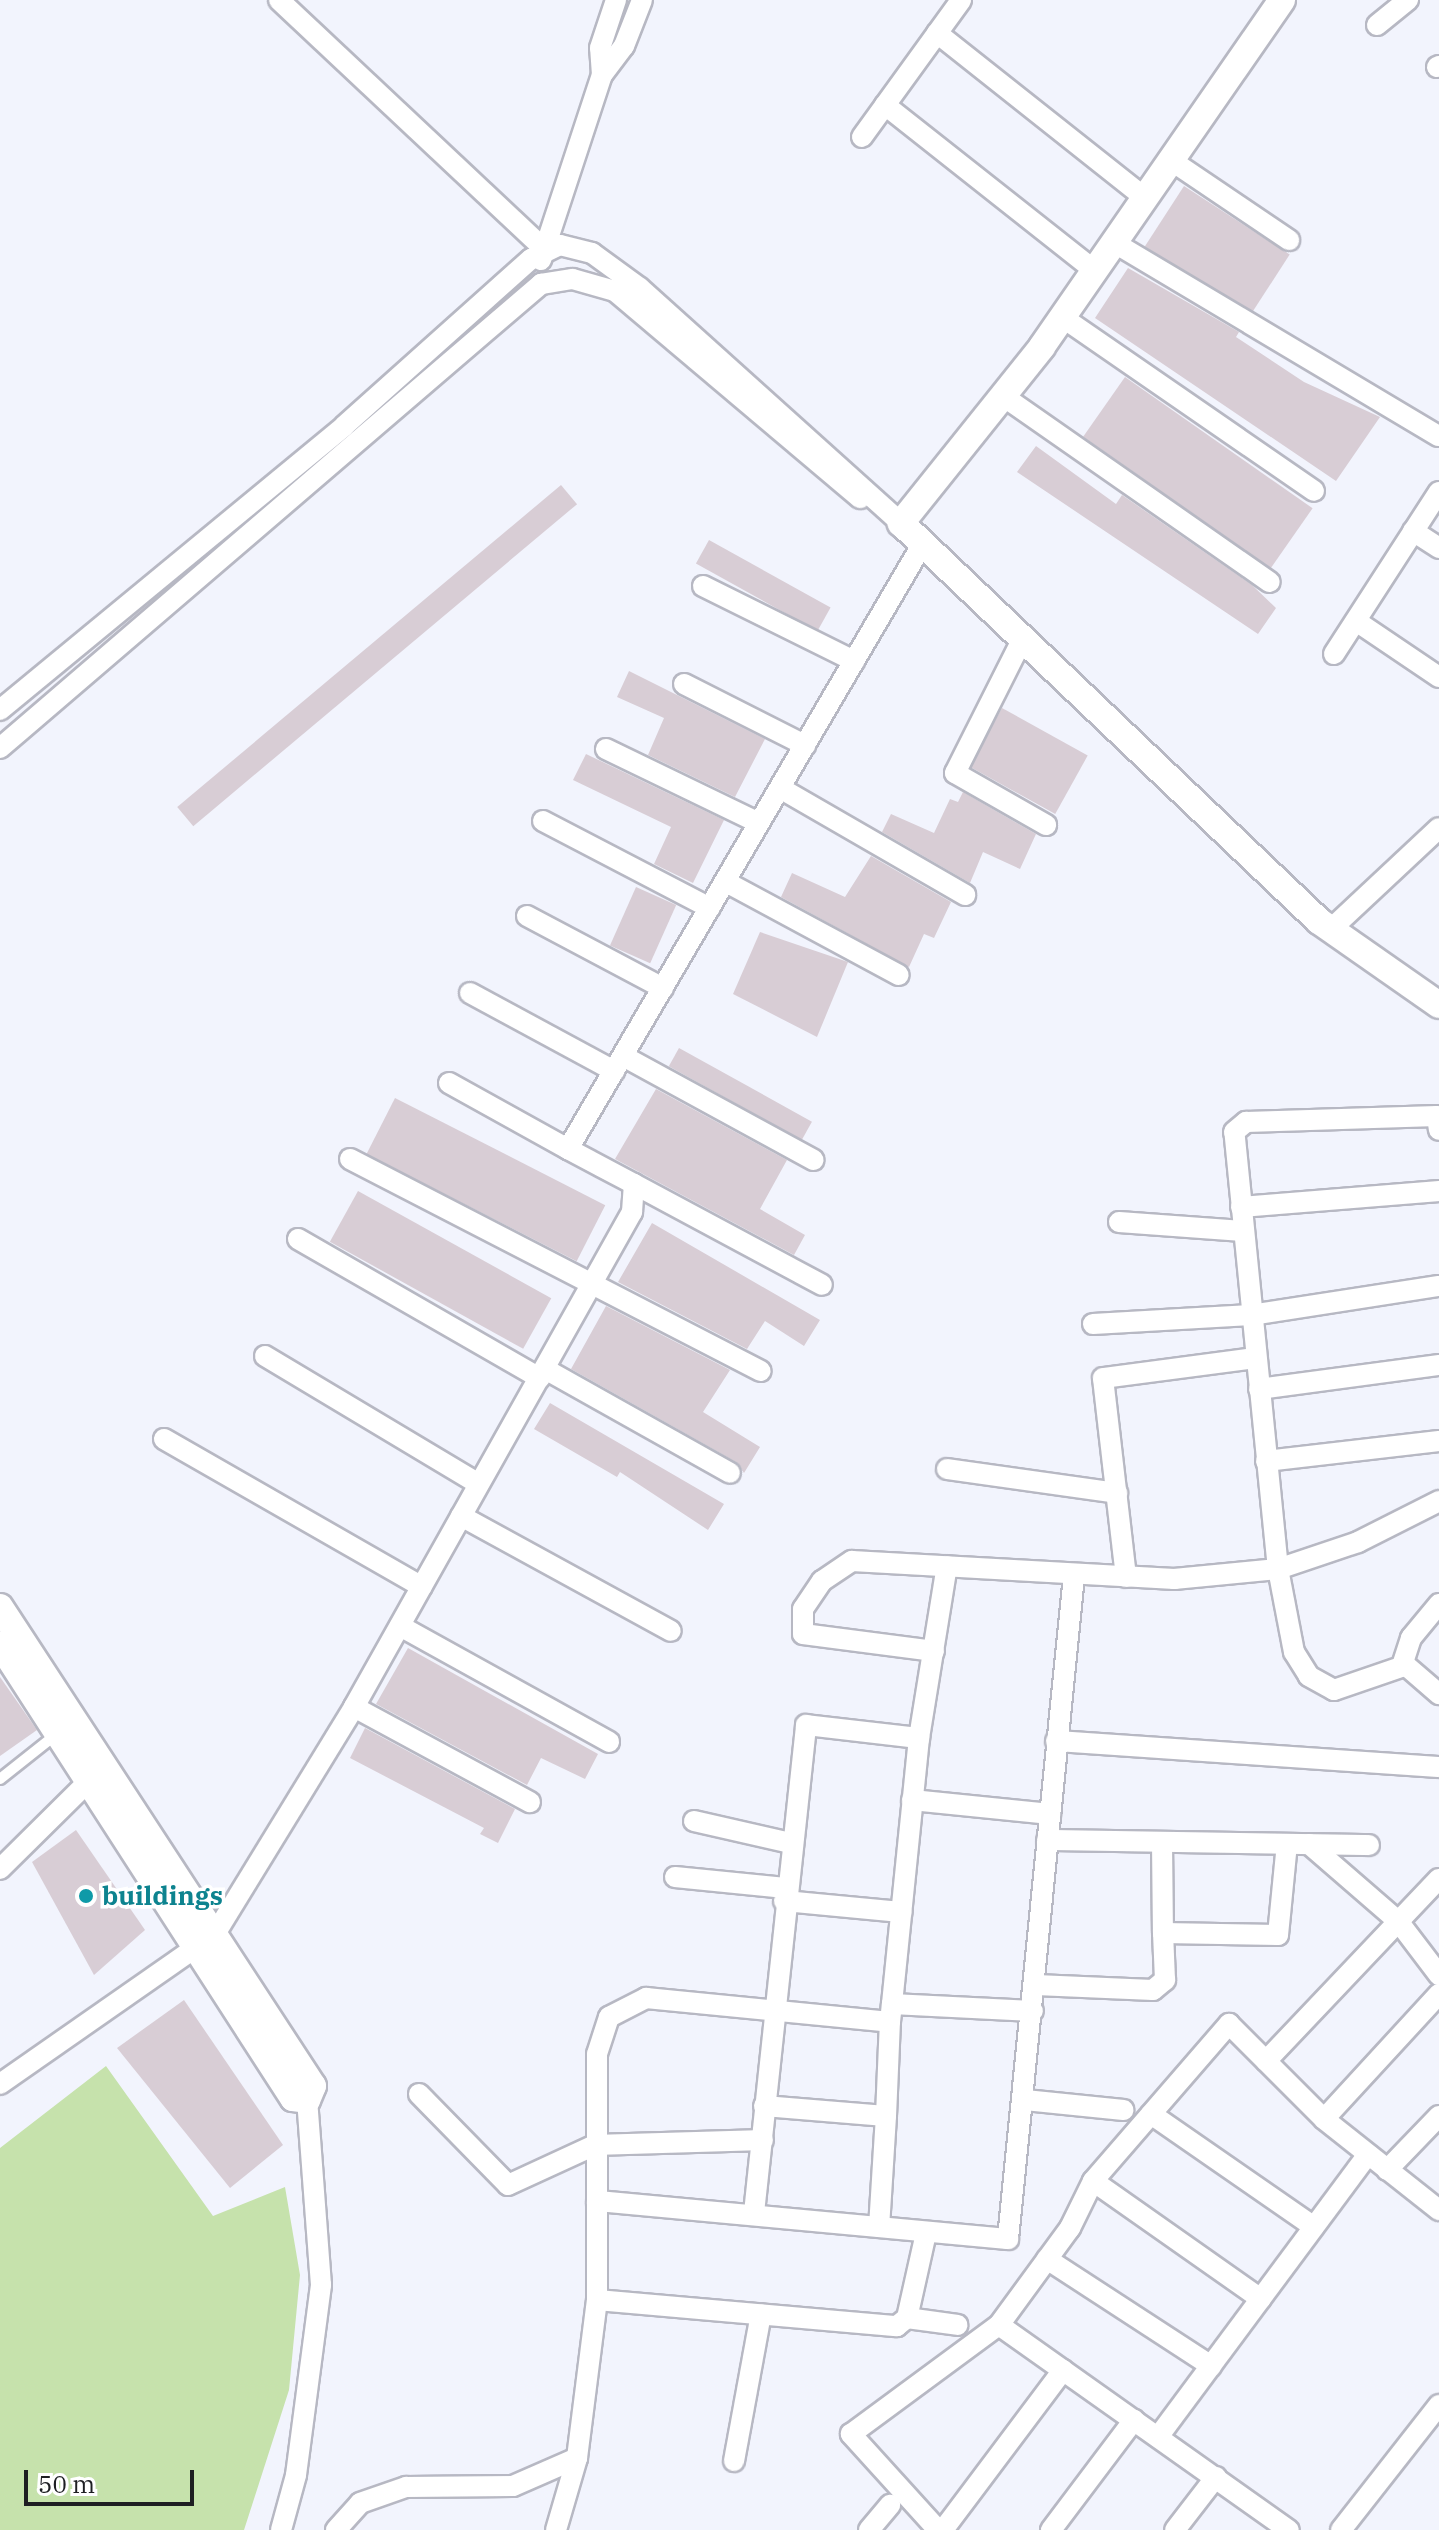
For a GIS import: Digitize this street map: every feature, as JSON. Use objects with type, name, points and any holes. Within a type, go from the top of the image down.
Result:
[{"type":"street","points":[[279,0],[544,249]]},
{"type":"street","points":[[602,75],[600,48],[616,0]]},
{"type":"street","points":[[534,289],[544,249],[602,75],[624,46],[642,0]]},
{"type":"street","points":[[862,137],[961,0]]},
{"type":"street","points":[[892,515],[1003,396],[1062,317],[1143,196],[1282,0]]},
{"type":"street","points":[[1377,25],[1408,0]]},
{"type":"street","points":[[937,33],[1143,196]]},
{"type":"street","points":[[885,105],[1094,270]]},
{"type":"street","points":[[1169,159],[1289,240]]},
{"type":"street","points":[[1113,242],[1439,436]]},
{"type":"street","points":[[0,710],[344,426],[544,249],[577,248],[619,271],[892,515],[1318,919],[1439,1005]]},
{"type":"street","points":[[0,748],[534,289],[573,279],[615,291],[864,501],[892,515]]},
{"type":"street","points":[[1062,317],[1314,491]]},
{"type":"street","points":[[1003,396],[1270,582]]},
{"type":"street","points":[[1334,654],[1439,492]]},
{"type":"street","points":[[1413,531],[1439,548]]},
{"type":"street","points":[[568,1149],[922,545]]},
{"type":"street","points":[[703,586],[854,661]]},
{"type":"street","points":[[1356,621],[1439,677]]},
{"type":"street","points":[[1022,640],[955,773],[1046,825]]},
{"type":"street","points":[[684,684],[805,745]]},
{"type":"street","points":[[606,749],[759,823]]},
{"type":"street","points":[[780,788],[965,895]]},
{"type":"street","points":[[543,821],[710,908]]},
{"type":"street","points":[[1318,919],[1439,828]]},
{"type":"street","points":[[726,882],[899,975]]},
{"type":"street","points":[[527,916],[663,988]]},
{"type":"street","points":[[470,993],[814,1160]]},
{"type":"street","points":[[449,1083],[822,1285]]},
{"type":"street","points":[[1404,1666],[1349,1688],[1321,1686],[1297,1661],[1278,1569],[1243,1231],[1237,1126],[1438,1120]]},
{"type":"street","points":[[350,1159],[594,1282],[761,1371]]},
{"type":"street","points":[[0,2084],[206,1941],[354,1707],[400,1626],[632,1212],[634,1184]]},
{"type":"street","points":[[1241,1207],[1439,1191]]},
{"type":"street","points":[[1119,1222],[1243,1231]]},
{"type":"street","points":[[298,1239],[542,1374],[730,1473]]},
{"type":"street","points":[[1093,1324],[1251,1315],[1439,1286]]},
{"type":"street","points":[[265,1356],[479,1484]]},
{"type":"street","points":[[1126,1577],[1103,1378],[1255,1358]]},
{"type":"street","points":[[1259,1389],[1439,1365]]},
{"type":"street","points":[[164,1439],[422,1587]]},
{"type":"street","points":[[1266,1461],[1439,1441]]},
{"type":"street","points":[[947,1469],[1117,1493]]},
{"type":"street","points":[[934,1651],[803,1634],[802,1617],[822,1581],[844,1562],[1126,1577],[1278,1569],[1358,1542],[1439,1501]]},
{"type":"street","points":[[461,1516],[671,1631]]},
{"type":"street","points":[[879,2227],[891,2013],[912,1800],[947,1566]]},
{"type":"street","points":[[597,2201],[754,2213],[1008,2239],[1025,2100],[1056,1741],[1074,1576]]},
{"type":"street","points":[[1404,1666],[1411,1638],[1439,1604]]},
{"type":"street","points":[[0,1607],[11,1648],[58,1732],[89,1781],[206,1941]]},
{"type":"street","points":[[400,1626],[609,1742]]},
{"type":"street","points":[[11,1648],[206,1941],[293,2098],[307,2100],[321,2285],[296,2475],[281,2530]]},
{"type":"street","points":[[1404,1666],[1439,1694]]},
{"type":"street","points":[[354,1707],[530,1802]]},
{"type":"street","points":[[754,2213],[784,1895],[806,1725],[919,1738]]},
{"type":"street","points":[[1056,1741],[1439,1767]]},
{"type":"street","points":[[0,1869],[89,1781]]},
{"type":"street","points":[[912,1800],[1050,1814]]},
{"type":"street","points":[[694,1821],[791,1843]]},
{"type":"street","points":[[1047,1840],[1369,1845]]},
{"type":"street","points":[[1036,1985],[1153,1990],[1165,1980],[1162,1842]]},
{"type":"street","points":[[1163,1933],[1278,1935],[1287,1844]]},
{"type":"street","points":[[1309,1844],[1398,1921],[1439,1975]]},
{"type":"street","points":[[675,1877],[901,1912]]},
{"type":"street","points":[[1266,2061],[1439,1879]]},
{"type":"street","points":[[1324,2119],[1439,1994]]},
{"type":"street","points":[[556,2530],[577,2458],[597,2300],[597,2054],[602,2030],[620,2008],[646,1998],[772,2010],[891,2013],[1033,2011]]},
{"type":"street","points":[[1063,2370],[940,2530],[851,2434],[999,2325],[1047,2259],[1093,2181],[1229,2024],[1324,2119],[1439,2210]]},
{"type":"street","points":[[419,2094],[502,2184],[595,2145],[763,2140]]},
{"type":"street","points":[[1025,2100],[1123,2110]]},
{"type":"street","points":[[764,2106],[886,2116]]},
{"type":"street","points":[[1151,2114],[1314,2227]]},
{"type":"street","points":[[1387,2170],[1439,2116]]},
{"type":"street","points":[[1158,2437],[1368,2154]]},
{"type":"street","points":[[1093,2181],[1261,2299]]},
{"type":"street","points":[[597,2300],[897,2326],[907,2318],[926,2233]]},
{"type":"street","points":[[1047,2259],[1211,2366]]},
{"type":"street","points":[[734,2461],[761,2314]]},
{"type":"street","points":[[907,2318],[958,2325]]},
{"type":"street","points":[[999,2325],[1216,2477],[1284,2529]]},
{"type":"street","points":[[1341,2530],[1439,2405]]},
{"type":"street","points":[[1051,2530],[1134,2420]]},
{"type":"street","points":[[336,2530],[360,2503],[406,2487],[513,2486],[577,2458]]},
{"type":"street","points":[[1175,2530],[1216,2477]]},
{"type":"street","points":[[869,2530],[890,2505]]},
{"type":"lane","points":[[0,1779],[58,1732]]},
{"type":"green space","points":[[106,2066],[213,2216],[285,2187],[300,2275],[289,2390],[244,2530],[0,2530],[0,2148]]},
{"type":"building","points":[[1184,186],[1290,255],[1250,315],[1145,246]]},
{"type":"building","points":[[1128,268],[1239,332],[1236,337],[1304,382],[1380,417],[1336,481],[1095,318]]},
{"type":"building","points":[[1125,377],[1313,508],[1271,568],[1083,437]]},
{"type":"building","points":[[1036,446],[1116,504],[1122,495],[1252,585],[1276,608],[1258,634],[1017,472]]},
{"type":"building","points":[[561,485],[577,504],[193,826],[177,807]]},
{"type":"building","points":[[709,540],[831,607],[817,631],[696,564]]},
{"type":"building","points":[[629,671],[765,739],[735,797],[648,755],[664,718],[617,697]]},
{"type":"building","points":[[1002,708],[1088,756],[1055,814],[970,767]]},
{"type":"building","points":[[586,754],[724,820],[693,883],[654,864],[671,827],[573,780]]},
{"type":"building","points":[[963,792],[1036,834],[1020,869],[983,852],[970,883],[882,832],[891,814],[934,833],[950,799],[958,802]]},
{"type":"building","points":[[871,856],[951,902],[934,938],[924,934],[909,967],[781,897],[792,873],[845,897]]},
{"type":"building","points":[[636,887],[676,905],[650,963],[610,945]]},
{"type":"building","points":[[760,932],[848,962],[817,1037],[733,994]]},
{"type":"building","points":[[679,1048],[812,1122],[802,1140],[669,1066]]},
{"type":"building","points":[[656,1089],[787,1160],[760,1209],[805,1235],[794,1255],[615,1159]]},
{"type":"building","points":[[395,1098],[605,1205],[577,1261],[366,1154]]},
{"type":"building","points":[[358,1191],[551,1298],[523,1349],[330,1242]]},
{"type":"building","points":[[652,1223],[820,1320],[804,1346],[765,1321],[747,1349],[618,1282]]},
{"type":"building","points":[[606,1306],[730,1370],[703,1412],[760,1447],[744,1473],[736,1462],[571,1369]]},
{"type":"building","points":[[550,1403],[724,1504],[708,1530],[620,1472],[617,1477],[534,1429]]},
{"type":"building","points":[[408,1648],[598,1754],[585,1779],[541,1758],[527,1785],[376,1704]]},
{"type":"building","points":[[0,1677],[37,1730],[0,1756]]},
{"type":"building","points":[[365,1728],[515,1809],[498,1843],[480,1834],[484,1828],[350,1758]]},
{"type":"building","name":"buildings","points":[[76,1830],[145,1930],[94,1975],[32,1862]]},
{"type":"building","points":[[184,2000],[283,2145],[230,2188],[117,2048]]},
{"type":"place","name":"buildings","points":[[86,1896]]}]
